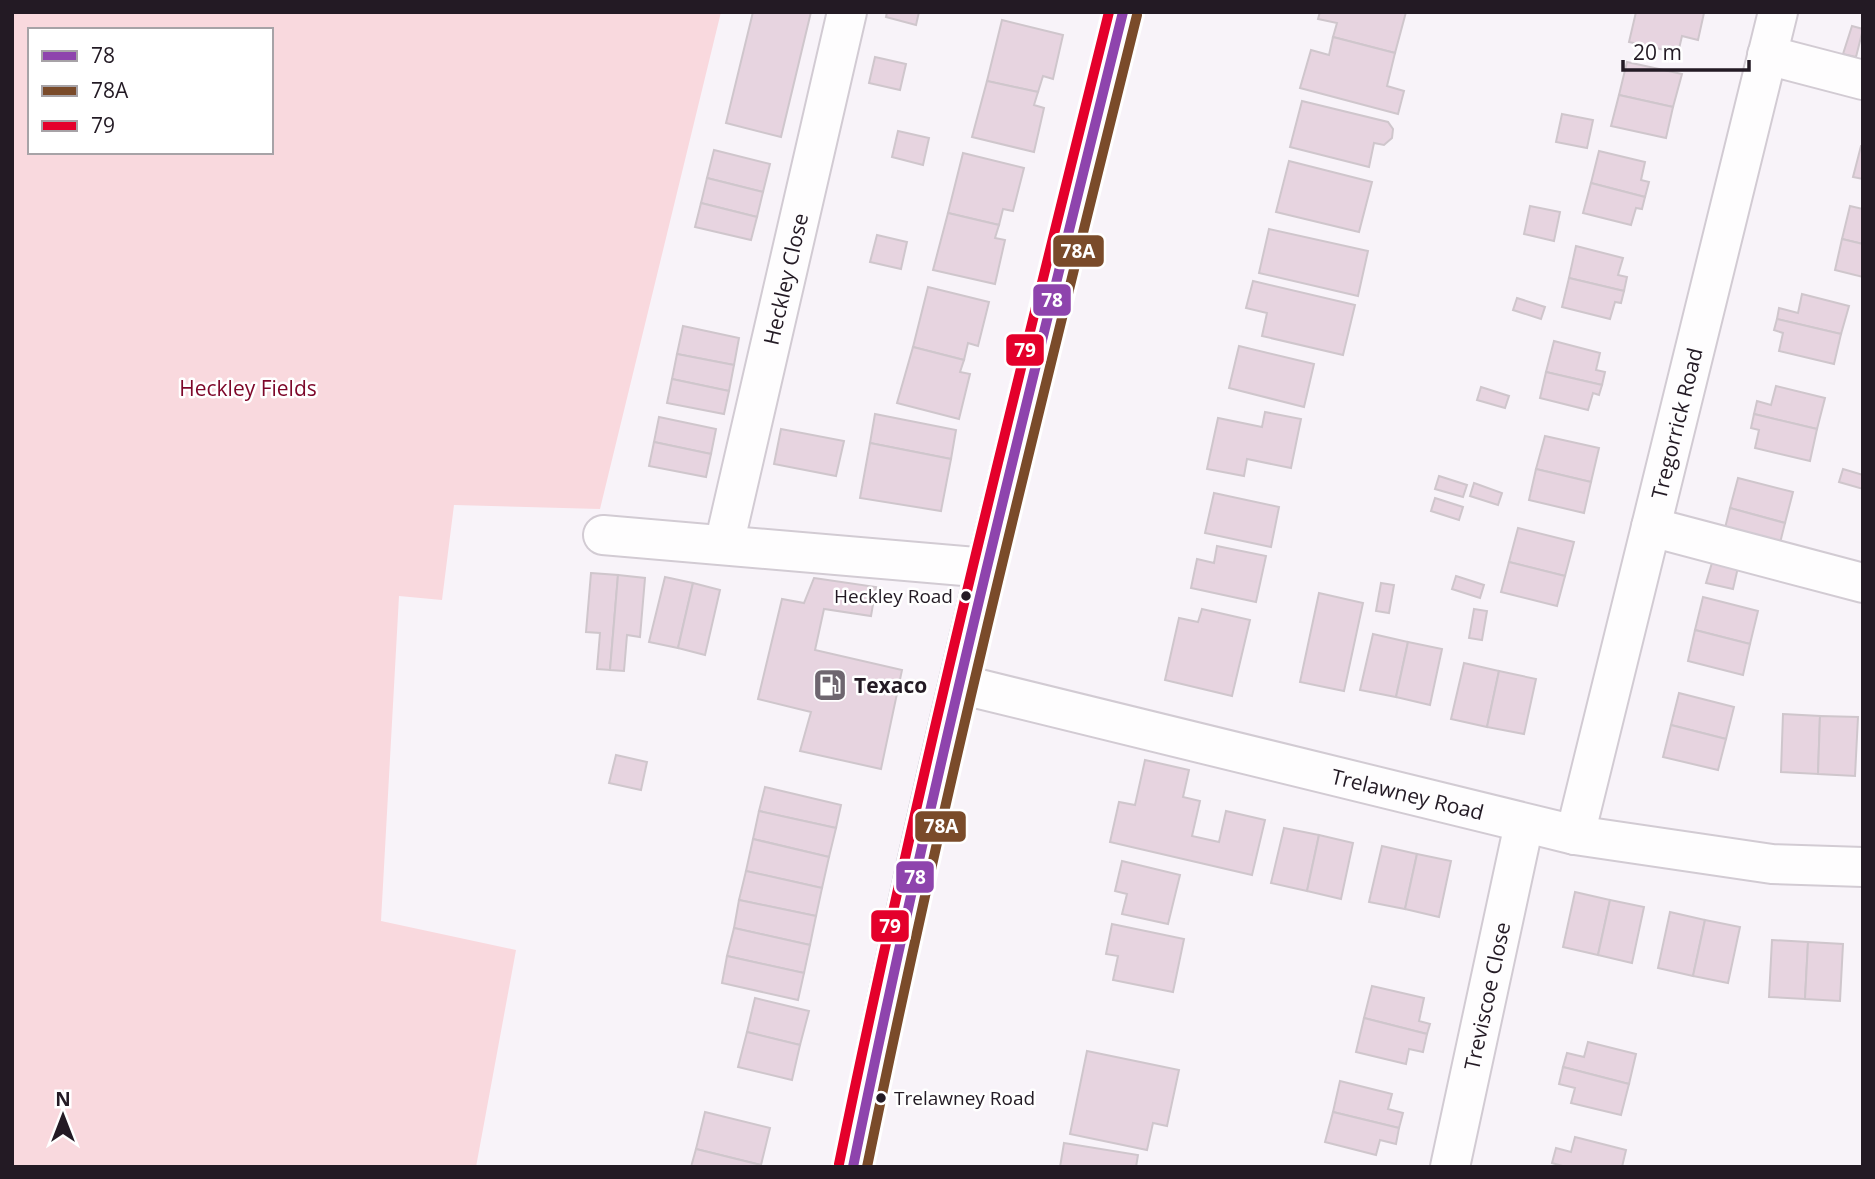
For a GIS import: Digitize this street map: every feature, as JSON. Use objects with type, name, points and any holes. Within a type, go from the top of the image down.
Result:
[{"type":"main road","points":[[853,1167],[893,972],[959,684],[1123,12]]},
{"type":"street","name":"Heckley Close","points":[[724,545],[847,12]]},
{"type":"street","name":"Tregorrick Road","points":[[1575,835],[1778,12]]},
{"type":"street","points":[[1768,55],[1863,80]]},
{"type":"street","points":[[1651,527],[1863,583]]},
{"type":"street","points":[[603,535],[987,568]]},
{"type":"street","name":"Trelawney Road","points":[[959,684],[1575,835],[1772,864],[1863,867]]},
{"type":"street","name":"Treviscoe Close","points":[[1450,1167],[1524,824]]},
{"type":"green space","name":"Heckley Fields","points":[[12,12],[721,12],[600,509],[454,505],[442,600],[399,596],[381,921],[516,950],[476,1167],[12,1167]]},
{"type":"building","points":[[753,12],[811,12],[781,137],[726,123]]},
{"type":"building","points":[[887,12],[919,12],[916,25],[886,17]]},
{"type":"building","points":[[1320,12],[1406,12],[1395,53],[1333,37],[1337,23],[1318,19]]},
{"type":"building","points":[[1636,12],[1704,13],[1698,40],[1682,36],[1678,53],[1629,42]]},
{"type":"building","points":[[1002,20],[1063,35],[1053,79],[1043,76],[1038,92],[987,81]]},
{"type":"building","points":[[1852,26],[1863,29],[1856,57],[1843,54]]},
{"type":"building","points":[[1333,37],[1395,53],[1387,86],[1404,91],[1398,114],[1300,88],[1311,50],[1329,55]]},
{"type":"building","points":[[875,57],[906,64],[900,90],[869,83]]},
{"type":"building","points":[[1627,62],[1682,74],[1673,107],[1619,95]]},
{"type":"building","points":[[987,81],[1038,92],[1034,105],[1044,108],[1034,152],[972,137]]},
{"type":"building","points":[[1619,95],[1673,107],[1666,138],[1611,126]]},
{"type":"building","points":[[1302,101],[1388,122],[1393,129],[1392,138],[1384,145],[1374,143],[1369,167],[1290,147]]},
{"type":"building","points":[[1562,114],[1593,120],[1587,148],[1556,142]]},
{"type":"building","points":[[898,131],[929,138],[923,165],[892,157]]},
{"type":"building","points":[[1863,146],[1863,179],[1853,177]]},
{"type":"building","points":[[714,150],[770,164],[763,192],[707,178]]},
{"type":"building","points":[[1599,151],[1645,162],[1641,180],[1649,182],[1645,197],[1591,183]]},
{"type":"building","points":[[963,153],[1024,168],[1013,211],[1003,209],[999,225],[948,213]]},
{"type":"building","points":[[1289,161],[1372,182],[1359,232],[1276,212]]},
{"type":"building","points":[[707,178],[763,192],[757,217],[701,203]]},
{"type":"building","points":[[1591,183],[1645,197],[1642,209],[1636,208],[1631,225],[1583,213]]},
{"type":"building","points":[[701,203],[757,217],[751,240],[695,227]]},
{"type":"building","points":[[1530,206],[1560,212],[1554,241],[1524,234]]},
{"type":"building","points":[[1850,206],[1863,209],[1863,244],[1842,239]]},
{"type":"building","points":[[948,213],[999,225],[995,238],[1005,240],[995,284],[933,270]]},
{"type":"building","points":[[1269,229],[1368,251],[1358,296],[1259,273]]},
{"type":"building","points":[[877,235],[907,242],[901,269],[870,262]]},
{"type":"building","points":[[1842,239],[1863,244],[1863,277],[1835,270]]},
{"type":"building","points":[[1576,246],[1623,258],[1618,275],[1627,277],[1624,291],[1569,278]]},
{"type":"building","points":[[1569,278],[1624,291],[1621,303],[1615,302],[1610,319],[1562,307]]},
{"type":"building","points":[[1253,281],[1355,305],[1343,355],[1262,336],[1267,313],[1246,308]]},
{"type":"building","points":[[928,287],[989,302],[978,346],[968,343],[964,360],[913,347]]},
{"type":"building","points":[[1802,294],[1849,306],[1841,334],[1777,319],[1779,308],[1798,313]]},
{"type":"building","points":[[1517,298],[1545,307],[1541,319],[1513,310]]},
{"type":"building","points":[[1777,319],[1841,334],[1834,364],[1779,351],[1783,333],[1774,330]]},
{"type":"building","points":[[683,326],[739,338],[734,365],[677,354]]},
{"type":"building","points":[[1554,341],[1600,353],[1596,370],[1605,372],[1602,385],[1546,372]]},
{"type":"building","points":[[1239,346],[1314,364],[1304,407],[1229,388]]},
{"type":"building","points":[[913,347],[964,360],[960,372],[970,374],[959,419],[897,403]]},
{"type":"building","points":[[677,354],[734,365],[729,391],[672,379]]},
{"type":"building","points":[[1546,372],[1602,385],[1599,395],[1593,393],[1588,410],[1540,398]]},
{"type":"building","points":[[672,379],[729,391],[724,414],[667,403]]},
{"type":"building","points":[[1776,386],[1825,398],[1817,429],[1754,414],[1757,401],[1771,405]]},
{"type":"building","points":[[1481,387],[1509,396],[1505,408],[1477,400]]},
{"type":"building","points":[[1265,412],[1301,419],[1291,468],[1247,459],[1244,476],[1207,469],[1218,418],[1262,427]]},
{"type":"building","points":[[875,414],[956,430],[951,459],[870,443]]},
{"type":"building","points":[[1754,414],[1817,429],[1810,461],[1755,448],[1759,430],[1751,428]]},
{"type":"building","points":[[659,417],[716,429],[711,454],[654,442]]},
{"type":"building","points":[[781,429],[844,441],[836,476],[774,464]]},
{"type":"building","points":[[1545,436],[1599,448],[1591,482],[1536,469]]},
{"type":"building","points":[[654,442],[711,454],[706,477],[649,466]]},
{"type":"building","points":[[870,443],[951,459],[941,511],[860,498]]},
{"type":"building","points":[[1536,469],[1591,482],[1584,513],[1529,500]]},
{"type":"building","points":[[1843,469],[1863,475],[1863,489],[1839,482]]},
{"type":"building","points":[[1439,476],[1467,485],[1463,497],[1435,489]]},
{"type":"building","points":[[1738,478],[1793,492],[1785,523],[1730,508]]},
{"type":"building","points":[[1474,483],[1502,493],[1498,505],[1470,496]]},
{"type":"building","points":[[1214,493],[1279,507],[1271,547],[1205,533]]},
{"type":"building","points":[[1435,498],[1463,507],[1459,520],[1431,511]]},
{"type":"building","points":[[1730,508],[1785,523],[1778,551],[1723,536]]},
{"type":"building","points":[[1518,528],[1574,542],[1565,576],[1509,562]]},
{"type":"building","points":[[1217,546],[1266,556],[1256,602],[1191,588],[1197,559],[1214,563]]},
{"type":"building","points":[[1714,556],[1739,563],[1733,589],[1706,583]]},
{"type":"building","points":[[1509,562],[1565,576],[1557,606],[1501,592]]},
{"type":"building","points":[[591,573],[618,575],[610,670],[597,669],[600,633],[586,632]]},
{"type":"building","points":[[618,575],[645,578],[640,637],[627,635],[624,671],[610,670]]},
{"type":"building","points":[[1456,576],[1484,585],[1480,598],[1452,589]]},
{"type":"building","points":[[665,577],[693,583],[678,648],[649,642]]},
{"type":"building","name":"Texaco","points":[[814,578],[876,587],[871,616],[824,609],[815,650],[902,670],[881,769],[800,751],[811,712],[758,699],[782,599],[804,603]]},
{"type":"building","points":[[693,583],[720,590],[705,655],[678,648]]},
{"type":"building","points":[[1381,583],[1394,585],[1389,613],[1376,611]]},
{"type":"building","points":[[1319,593],[1363,603],[1344,691],[1300,682]]},
{"type":"building","points":[[1703,597],[1758,611],[1750,644],[1695,630]]},
{"type":"building","points":[[1202,609],[1250,620],[1232,696],[1165,680],[1179,618],[1198,622]]},
{"type":"building","points":[[1474,609],[1487,611],[1482,640],[1469,638]]},
{"type":"building","points":[[1695,630],[1750,644],[1743,675],[1688,661]]},
{"type":"building","points":[[1373,634],[1408,642],[1396,697],[1360,690]]},
{"type":"building","points":[[1408,642],[1442,649],[1430,705],[1396,697]]},
{"type":"building","points":[[1464,663],[1499,671],[1487,727],[1451,719]]},
{"type":"building","points":[[1499,671],[1536,679],[1524,734],[1487,727]]},
{"type":"building","points":[[1679,693],[1734,707],[1726,739],[1671,725]]},
{"type":"building","points":[[1783,714],[1820,716],[1818,774],[1781,772]]},
{"type":"building","points":[[1820,716],[1858,717],[1855,776],[1818,774]]},
{"type":"building","points":[[1671,725],[1726,739],[1718,770],[1663,757]]},
{"type":"building","points":[[616,755],[647,762],[641,790],[609,783]]},
{"type":"building","points":[[1145,760],[1189,770],[1183,797],[1200,801],[1192,836],[1219,842],[1226,811],[1265,820],[1252,875],[1110,842],[1119,802],[1135,805]]},
{"type":"building","points":[[765,787],[841,805],[836,828],[759,811]]},
{"type":"building","points":[[759,811],[836,828],[829,857],[753,839]]},
{"type":"building","points":[[1284,828],[1319,835],[1307,891],[1271,883]]},
{"type":"building","points":[[1319,835],[1353,843],[1341,899],[1307,891]]},
{"type":"building","points":[[753,839],[829,857],[822,888],[746,871]]},
{"type":"building","points":[[1382,846],[1417,854],[1405,909],[1369,902]]},
{"type":"building","points":[[1417,854],[1451,861],[1439,917],[1405,909]]},
{"type":"building","points":[[1122,861],[1180,875],[1168,924],[1122,914],[1127,894],[1115,891]]},
{"type":"building","points":[[746,871],[822,888],[816,916],[739,900]]},
{"type":"building","points":[[1575,892],[1610,900],[1598,955],[1563,947]]},
{"type":"building","points":[[739,900],[816,916],[810,945],[734,928]]},
{"type":"building","points":[[1610,900],[1644,907],[1632,963],[1598,955]]},
{"type":"building","points":[[1670,912],[1705,920],[1693,976],[1658,968]]},
{"type":"building","points":[[1705,920],[1740,927],[1728,983],[1693,976]]},
{"type":"building","points":[[1112,924],[1184,939],[1173,992],[1113,980],[1118,956],[1106,954]]},
{"type":"building","points":[[734,928],[810,945],[804,973],[727,956]]},
{"type":"building","points":[[1772,940],[1808,942],[1805,999],[1769,997]]},
{"type":"building","points":[[1808,942],[1843,944],[1840,1001],[1805,999]]},
{"type":"building","points":[[727,956],[804,973],[798,1000],[722,983]]},
{"type":"building","points":[[1372,986],[1424,998],[1419,1021],[1430,1024],[1427,1034],[1364,1018]]},
{"type":"building","points":[[755,998],[809,1011],[800,1045],[747,1032]]},
{"type":"building","points":[[1364,1018],[1427,1034],[1423,1052],[1409,1049],[1406,1064],[1356,1052]]},
{"type":"building","points":[[747,1032],[800,1045],[792,1080],[738,1067]]},
{"type":"building","points":[[1588,1042],[1636,1054],[1629,1084],[1563,1067],[1567,1053],[1584,1057]]},
{"type":"building","points":[[1087,1051],[1179,1070],[1167,1126],[1153,1123],[1147,1150],[1070,1134]]},
{"type":"building","points":[[1563,1067],[1629,1084],[1621,1115],[1571,1103],[1575,1088],[1559,1084]]},
{"type":"building","points":[[1340,1081],[1392,1094],[1388,1109],[1403,1113],[1399,1128],[1333,1112]]},
{"type":"building","points":[[705,1112],[770,1128],[761,1165],[696,1149]]},
{"type":"building","points":[[1333,1112],[1399,1128],[1396,1144],[1380,1140],[1376,1155],[1325,1142]]},
{"type":"building","points":[[1575,1137],[1626,1150],[1622,1167],[1566,1167],[1552,1163],[1556,1148],[1571,1152]]},
{"type":"building","points":[[1064,1143],[1138,1155],[1136,1167],[1060,1167]]},
{"type":"building","points":[[696,1149],[761,1165],[761,1167],[691,1167]]},
{"type":"transit line","name":"79","points":[[839,1164],[934,731],[1109,12]]},
{"type":"transit line","name":"78","points":[[853,1167],[948,732],[1123,12]]},
{"type":"transit line","name":"78A","points":[[867,1167],[962,733],[1137,15]]},
{"type":"place","name":"Heckley Road","points":[[966,596]]},
{"type":"place","name":"Texaco","points":[[830,685]]},
{"type":"place","name":"Trelawney Road","points":[[881,1098]]}]
